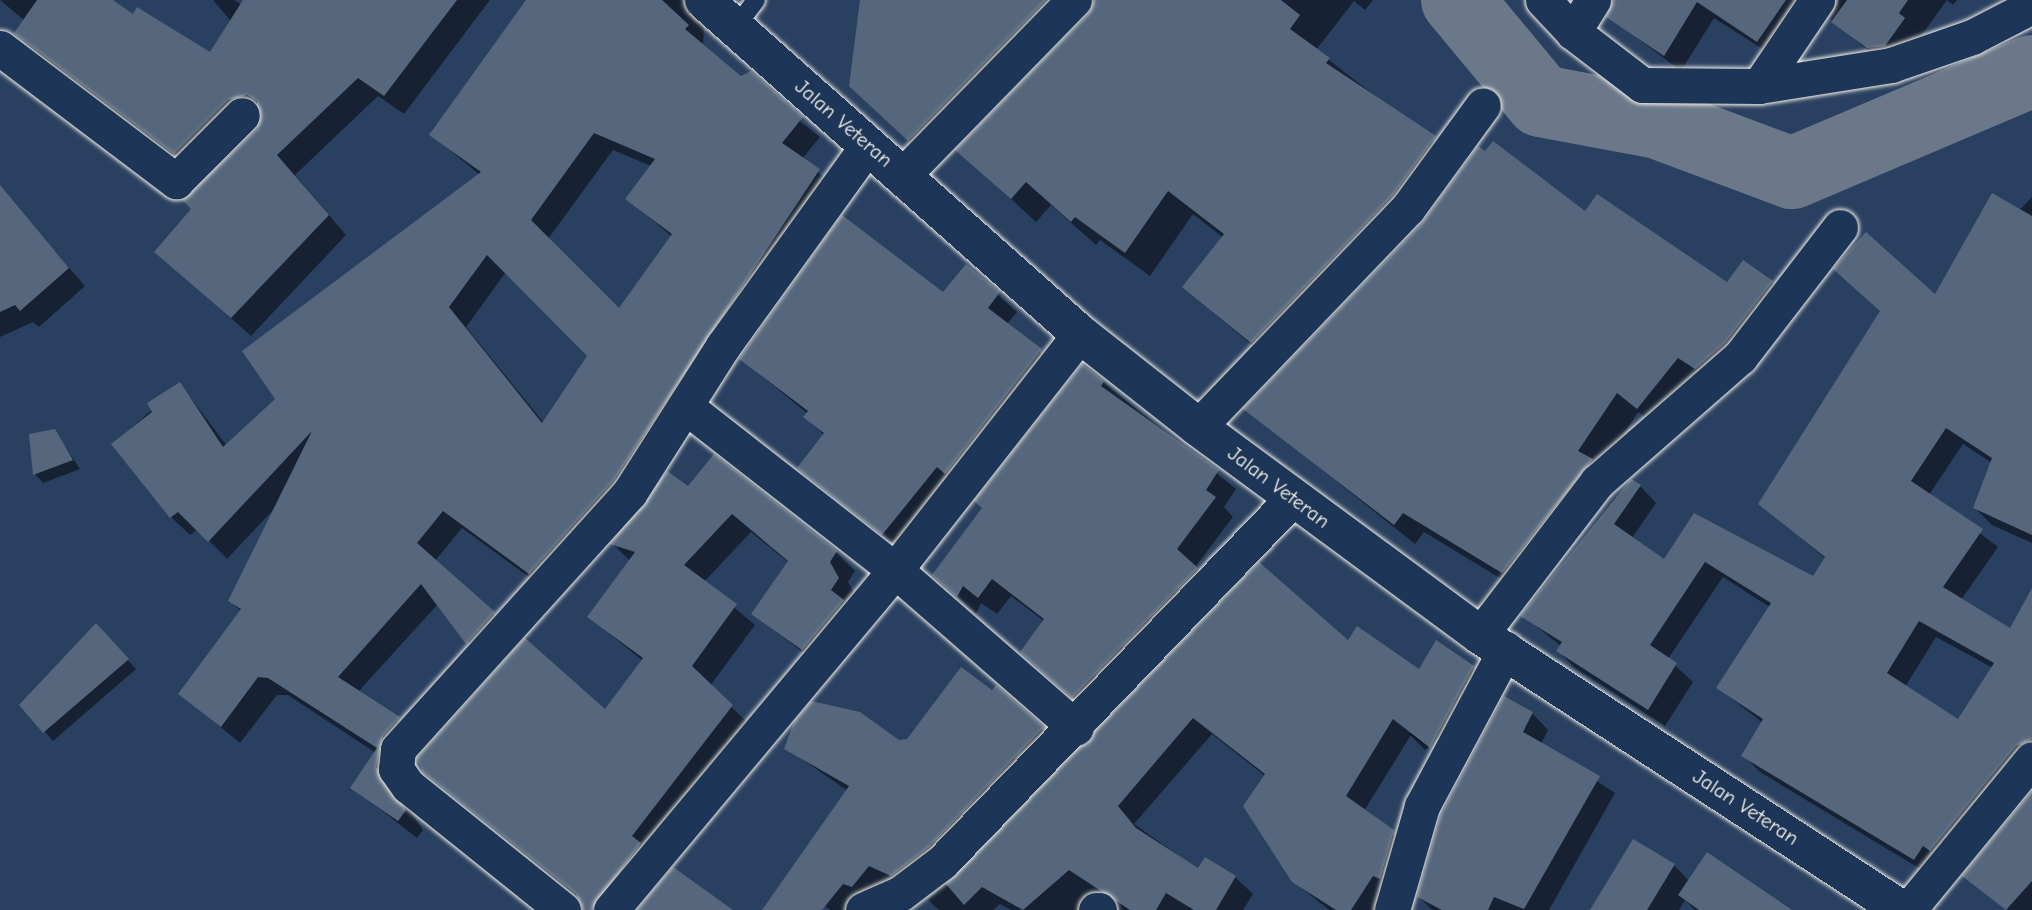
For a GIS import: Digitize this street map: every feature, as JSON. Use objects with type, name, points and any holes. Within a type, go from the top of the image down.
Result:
[{"type":"highway","name":"Jalan Veteran","points":[[704,0],[746,14],[868,145],[1080,334],[1198,427],[1493,642],[1902,910]]},
{"type":"street","points":[[903,175],[1074,0]]},
{"type":"street","points":[[1543,0],[1573,32],[1642,85],[1759,86],[1891,65],[1972,37],[2032,6]]},
{"type":"street","points":[[1573,32],[1593,0]]},
{"type":"street","points":[[1759,86],[1817,0]]},
{"type":"street","points":[[0,48],[176,181],[243,115]]},
{"type":"street","points":[[1198,427],[1408,208],[1483,105]]},
{"type":"street","points":[[563,910],[408,786],[396,769],[398,749],[630,492],[688,409],[723,346],[868,145]]},
{"type":"street","points":[[1392,910],[1422,806],[1493,642],[1597,482],[1740,357],[1840,227]]},
{"type":"street","points":[[611,910],[895,570],[1080,334]]},
{"type":"street","points":[[688,409],[895,570],[1076,728]]},
{"type":"street","points":[[879,908],[942,862],[1076,728],[1293,498]]},
{"type":"street","points":[[1908,910],[2032,759]]},
{"type":"building","points":[[37,0],[113,0],[133,14],[137,7],[210,52],[243,0],[457,0],[384,96],[358,78],[277,155],[329,215],[231,318],[154,252],[191,209],[182,200],[257,129],[257,101],[247,95],[228,100],[174,154],[14,33]]},
{"type":"building","points":[[526,0],[662,0],[689,25],[685,29],[741,76],[751,71],[803,117],[782,143],[820,169],[614,480],[529,574],[443,511],[417,543],[495,612],[466,644],[421,584],[338,677],[400,717],[383,736],[376,767],[406,810],[398,821],[350,788],[377,748],[268,678],[258,677],[221,727],[178,694],[241,609],[228,601],[312,431],[208,542],[178,512],[170,518],[111,444],[152,412],[147,403],[180,382],[223,447],[275,399],[242,351],[481,172],[429,135]],"holes":[[[594,133],[655,159],[625,199],[672,234],[619,308],[531,220]],[[487,255],[587,356],[542,423],[449,307]]]},
{"type":"building","points":[[860,0],[1046,0],[908,141],[849,86]]},
{"type":"building","points":[[1094,0],[1281,0],[1300,15],[1290,29],[1330,58],[1326,63],[1436,136],[1393,195],[1251,343],[1182,287],[1224,234],[1168,191],[1125,253],[1075,217],[1071,222],[1026,182],[1011,199],[955,150],[1088,14]]},
{"type":"building","points":[[1613,0],[1786,0],[1757,42],[1697,2],[1664,56],[1606,17]]},
{"type":"building","points":[[1847,0],[1908,0],[1899,13],[1905,18],[1885,46],[1867,48],[1831,22]]},
{"type":"building","points":[[1493,141],[1585,211],[1597,194],[1727,282],[1743,260],[1773,281],[1725,343],[1695,369],[1678,358],[1637,409],[1617,393],[1578,451],[1593,459],[1502,573],[1403,513],[1394,525],[1243,409],[1423,222],[1478,146],[1485,151]]},
{"type":"building","points":[[0,185],[69,268],[20,311],[15,305],[0,312]]},
{"type":"building","points":[[1992,193],[2032,216],[2032,535],[1973,508],[1992,458],[1946,428],[1911,481],[1983,529],[1943,587],[2010,628],[2032,588],[2032,739],[2016,746],[1930,851],[1923,846],[1914,860],[1741,756],[1763,719],[1716,688],[1771,603],[1705,562],[1650,645],[1677,663],[1648,710],[1556,651],[1562,642],[1520,616],[1631,479],[1641,485],[1614,524],[1664,559],[1694,513],[1813,576],[1825,557],[1758,504],[1880,311],[1833,269],[1866,232],[1935,294]],"holes":[[[1919,621],[1994,663],[1958,719],[1887,673]]]},
{"type":"building","points":[[842,215],[943,292],[966,264],[1000,292],[988,308],[1042,349],[945,474],[937,467],[882,535],[797,468],[824,433],[803,417],[808,411],[739,359]]},
{"type":"building","points":[[1082,364],[1104,381],[1101,386],[1219,470],[1206,490],[1216,497],[1177,549],[1198,568],[1072,698],[1020,652],[1044,619],[992,579],[978,598],[963,586],[957,597],[932,575],[982,508],[974,501]]},
{"type":"building","points":[[55,429],[73,460],[33,475],[29,434]]},
{"type":"building","points":[[714,454],[837,551],[830,562],[839,578],[831,590],[844,600],[802,650],[751,614],[788,561],[732,514],[684,565],[737,604],[692,666],[733,705],[632,836],[641,843],[591,910],[583,910],[576,894],[423,772],[417,758],[525,638],[605,709],[643,658],[587,617],[635,552],[610,544],[667,471],[688,486]]},
{"type":"building","points":[[1259,562],[1348,640],[1357,626],[1419,669],[1436,640],[1474,666],[1430,748],[1393,719],[1346,796],[1394,830],[1380,879],[1373,876],[1351,910],[1336,910],[1292,882],[1243,806],[1265,774],[1193,718],[1118,806],[1136,828],[1198,868],[1205,857],[1236,876],[1216,910],[1194,910],[1166,893],[1156,910],[1130,910],[1069,870],[1023,910],[982,887],[964,905],[946,884]]},
{"type":"building","points":[[96,623],[129,659],[43,733],[19,705]]},
{"type":"building","points":[[961,667],[992,690],[996,685],[1044,727],[929,847],[891,876],[869,866],[852,887],[843,884],[822,910],[762,910],[849,786],[784,749],[794,722],[811,701],[860,712],[899,740],[907,739]]},
{"type":"building","points":[[1504,696],[1533,712],[1523,732],[1600,776],[1524,909],[1494,897],[1488,910],[1442,910],[1417,897],[1441,814]]},
{"type":"building","points":[[2032,791],[2032,881],[2006,910],[1962,876]]},
{"type":"building","points":[[1633,839],[1675,864],[1647,910],[1590,910]]},
{"type":"building","points":[[1707,852],[1792,910],[1699,910],[1678,895]]},
{"type":"building","points":[[673,867],[733,910],[637,910]]},
{"type":"waterway","points":[[1457,0],[1541,101],[1658,123],[1792,173],[2032,71]]}]
